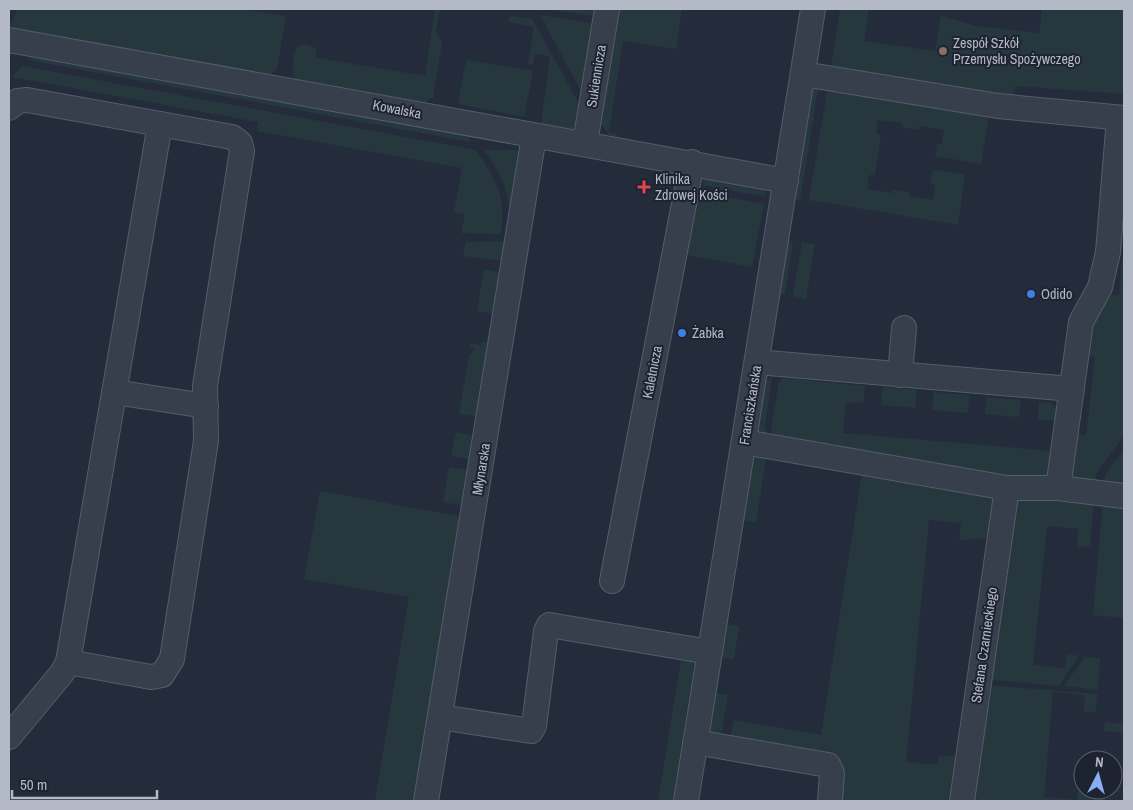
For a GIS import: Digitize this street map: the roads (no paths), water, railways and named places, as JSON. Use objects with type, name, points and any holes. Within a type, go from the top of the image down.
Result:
[{"type":"street","name":"Sukiennicza","points":[[585,143],[607,9]]},
{"type":"street","name":"Franciszkańska","points":[[686,801],[813,9]]},
{"type":"street","name":"Kowalska","points":[[9,40],[534,136],[692,162],[786,181]]},
{"type":"street","points":[[803,74],[998,106],[1122,118],[1108,165],[1105,212],[1108,252],[1100,287],[1081,322],[1058,488]]},
{"type":"street","points":[[9,108],[18,102],[27,100],[232,136],[240,143],[242,151],[205,386],[206,441],[172,658],[162,675],[151,677],[68,662]]},
{"type":"street","points":[[9,737],[62,673],[68,662],[160,124]]},
{"type":"street","name":"Młynarska","points":[[426,801],[534,136]]},
{"type":"street","name":"Kaletnicza","points":[[612,581],[692,162]]},
{"type":"street","points":[[900,375],[904,328]]},
{"type":"street","points":[[757,362],[1072,389]]},
{"type":"street","points":[[114,392],[206,406]]},
{"type":"street","points":[[744,442],[1007,488],[1058,488],[1124,496]]},
{"type":"street","name":"Stefana Czarnieckiego","points":[[962,801],[1007,488]]},
{"type":"street","points":[[440,718],[531,730],[534,726],[546,631],[549,625],[710,652]]},
{"type":"street","points":[[695,742],[828,765],[832,773],[830,801]]},
{"type":"place","name":"Zespół Szkół Przemysłu Spożywczego","points":[[943,51]]},
{"type":"place","name":"Klinika Zdrowej Kości","points":[[644,187]]},
{"type":"place","name":"Odido","points":[[1031,294]]},
{"type":"place","name":"Żabka","points":[[682,333]]}]
